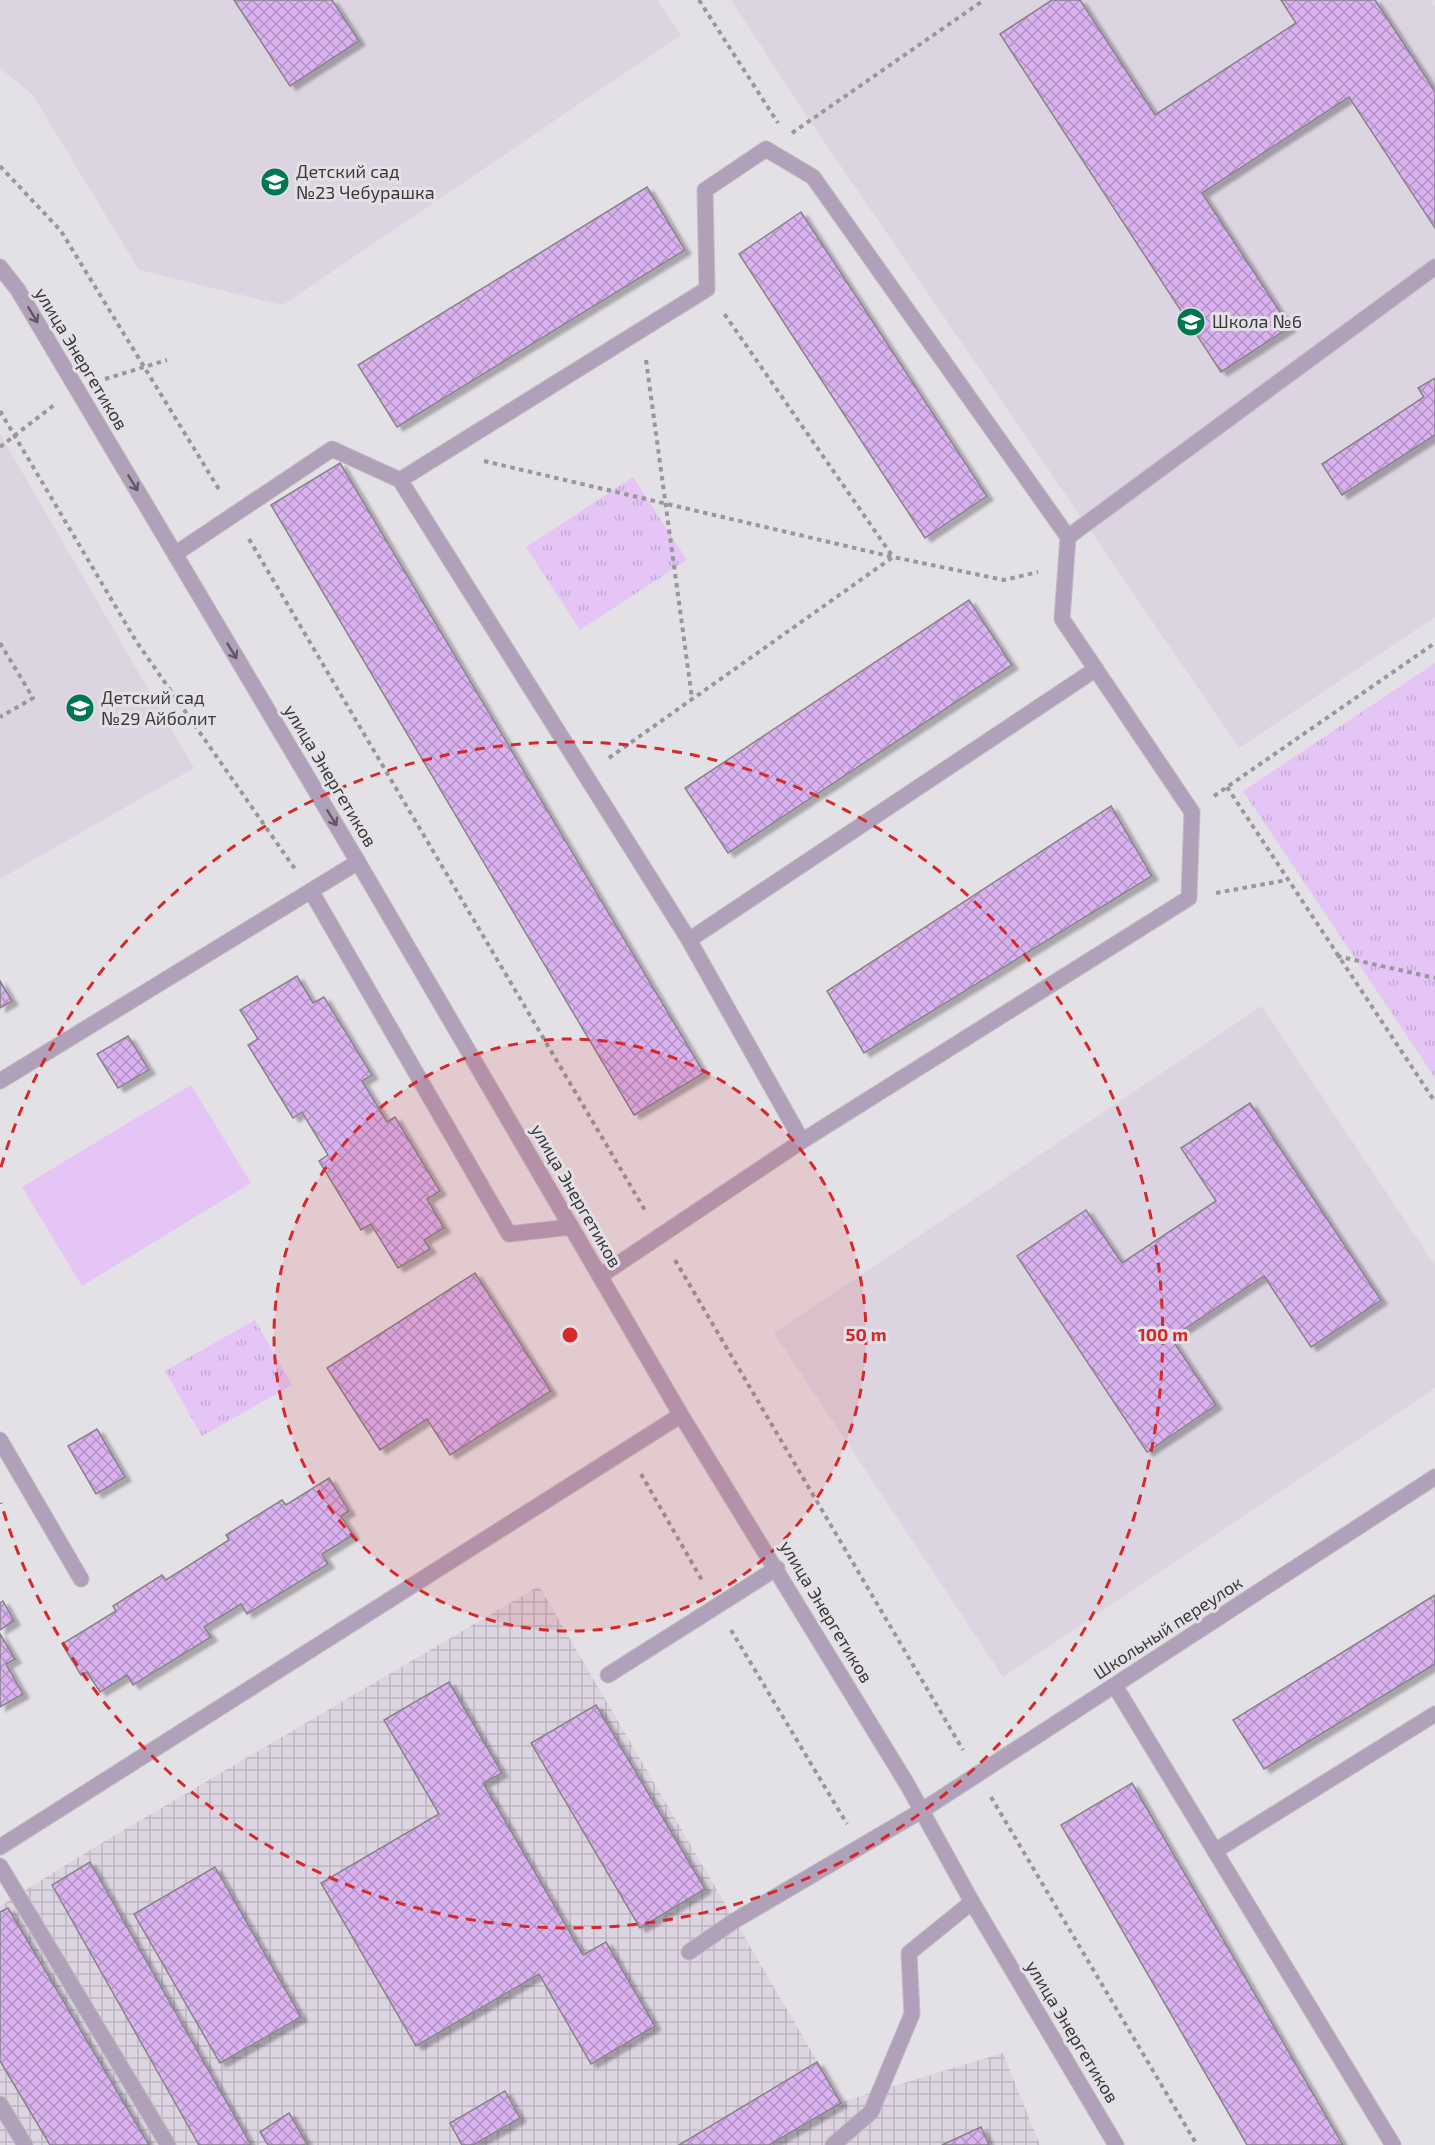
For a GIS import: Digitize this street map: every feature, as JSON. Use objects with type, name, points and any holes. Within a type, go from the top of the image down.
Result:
[{"type":"street","points":[[400,480],[707,289],[705,190],[766,149],[813,177],[1068,537],[1062,620],[1192,812],[1189,898],[802,1142],[600,1276]]},
{"type":"street","name":"улица Энергетиков","points":[[0,267],[18,290],[175,554],[681,1415],[777,1569],[1116,2145]]},
{"type":"street","points":[[1068,537],[1435,267]]},
{"type":"street","points":[[175,554],[332,449],[400,480],[689,940],[802,1142]]},
{"type":"street","points":[[689,940],[1096,669]]},
{"type":"street","points":[[0,1081],[358,862]]},
{"type":"street","points":[[311,891],[509,1234],[571,1227]]},
{"type":"street","points":[[0,1847],[681,1415]]},
{"type":"street","points":[[0,1440],[81,1579]]},
{"type":"street","name":"Школьный переулок","points":[[689,1952],[734,1921],[978,1775],[1435,1477]]},
{"type":"street","points":[[608,1675],[777,1569]]},
{"type":"street","points":[[1115,1686],[1393,2145]]},
{"type":"street","points":[[1215,1851],[1435,1714]]},
{"type":"street","points":[[0,1866],[168,2145]]},
{"type":"street","points":[[833,2145],[871,2112],[912,2014],[909,1953],[972,1902]]},
{"type":"street","points":[[0,2104],[25,2145]]},
{"type":"path","points":[[699,0],[780,127]]},
{"type":"path","points":[[786,137],[984,0]]},
{"type":"path","points":[[0,166],[61,231],[147,367],[1197,2145]]},
{"type":"path","points":[[707,289],[893,557]]},
{"type":"path","points":[[642,329],[692,698]]},
{"type":"path","points":[[0,411],[136,641],[311,891]]},
{"type":"path","points":[[445,452],[893,557],[1004,580],[1066,566]]},
{"type":"path","points":[[585,775],[893,557]]},
{"type":"path","points":[[0,643],[33,698],[0,717]]},
{"type":"path","points":[[1192,812],[1435,643]]},
{"type":"path","points":[[1227,787],[1435,1102]]},
{"type":"path","points":[[1189,898],[1287,880]]},
{"type":"path","points":[[1337,956],[1435,978]]},
{"type":"path","points":[[627,1450],[860,1847]]},
{"type":"shaded area","name":"Детский сад №23 Чебурашка","points":[[0,0],[657,0],[681,35],[283,305],[139,270],[32,94],[0,68]]},
{"type":"shaded area","name":"Школа №6","points":[[731,0],[1430,0],[1435,7],[1435,617],[1239,748],[810,121]]},
{"type":"shaded area","name":"Детский сад №29 Айболит","points":[[0,434],[194,768],[0,879]]},
{"type":"shaded area","points":[[1262,1006],[1435,1265],[1435,1388],[1003,1677],[774,1333]]},
{"type":"shaded area","points":[[539,1586],[841,2102],[1003,2053],[1040,2145],[0,2145],[0,1906],[95,1847]]},
{"type":"green space","points":[[633,477],[687,560],[580,630],[526,547]]},
{"type":"green space","points":[[1435,663],[1435,1078],[1243,791]]},
{"type":"green space","points":[[191,1085],[251,1183],[82,1286],[22,1187]]},
{"type":"green space","points":[[255,1320],[292,1385],[202,1436],[165,1371]]},
{"type":"building","points":[[234,0],[332,0],[359,41],[290,86]]},
{"type":"building","points":[[1052,0],[1080,0],[1155,115],[1296,23],[1281,0],[1375,0],[1435,91],[1435,228],[1349,97],[1202,193],[1290,327],[1221,372],[1000,34]]},
{"type":"building","points":[[647,187],[685,250],[397,427],[358,365]]},
{"type":"building","points":[[801,212],[987,496],[925,538],[739,254]]},
{"type":"building","points":[[1435,378],[1435,435],[1342,495],[1322,464],[1424,397],[1418,388]]},
{"type":"building","points":[[340,463],[704,1073],[634,1115],[271,505]]},
{"type":"building","points":[[969,600],[1012,665],[728,853],[685,788]]},
{"type":"building","points":[[1111,806],[1152,876],[864,1053],[827,991]]},
{"type":"building","points":[[297,976],[313,1003],[324,997],[372,1075],[362,1081],[387,1122],[395,1117],[440,1191],[427,1199],[444,1228],[424,1240],[430,1249],[398,1268],[371,1224],[361,1230],[319,1161],[328,1155],[302,1112],[293,1118],[248,1045],[258,1039],[240,1010]]},
{"type":"building","points":[[0,981],[12,1001],[0,1008]]},
{"type":"building","points":[[128,1036],[149,1070],[118,1088],[97,1054]]},
{"type":"building","points":[[1250,1103],[1381,1300],[1311,1347],[1264,1276],[1171,1338],[1216,1405],[1147,1452],[1017,1256],[1086,1210],[1122,1263],[1216,1201],[1181,1148]]},
{"type":"building","points":[[475,1273],[551,1391],[450,1455],[427,1419],[380,1450],[327,1368]]},
{"type":"building","points":[[97,1429],[125,1477],[96,1494],[68,1446]]},
{"type":"building","points":[[329,1478],[349,1511],[341,1516],[353,1535],[322,1554],[328,1564],[247,1614],[241,1604],[204,1627],[211,1637],[133,1685],[127,1675],[100,1692],[87,1672],[81,1675],[62,1644],[116,1611],[113,1606],[162,1575],[166,1580],[229,1540],[226,1535],[282,1500],[286,1505]]},
{"type":"building","points":[[1435,1595],[1435,1664],[1264,1769],[1233,1720]]},
{"type":"building","points":[[3,1601],[14,1621],[0,1630],[0,1603]]},
{"type":"building","points":[[0,1634],[15,1659],[6,1664],[23,1694],[0,1707]]},
{"type":"building","points":[[449,1682],[502,1773],[483,1783],[583,1955],[606,1942],[655,2026],[591,2064],[539,1974],[416,2046],[321,1883],[439,1814],[384,1720]]},
{"type":"building","points":[[596,1705],[705,1889],[640,1928],[531,1743]]},
{"type":"building","points":[[1132,1783],[1343,2145],[1247,2145],[1061,1825]]},
{"type":"building","points":[[90,1862],[251,2145],[199,2145],[52,1885]]},
{"type":"building","points":[[215,1867],[301,2017],[220,2063],[134,1914]]},
{"type":"building","points":[[8,1908],[149,2145],[50,2145],[0,2061],[0,1912]]},
{"type":"building","points":[[817,2062],[841,2103],[769,2145],[679,2145]]},
{"type":"building","points":[[505,2091],[520,2118],[473,2145],[462,2145],[450,2123]]},
{"type":"building","points":[[289,2113],[308,2145],[268,2145],[260,2132]]},
{"type":"building","points":[[981,2127],[989,2145],[942,2145]]},
{"type":"place","name":"Детский сад №23 Чебурашка","points":[[275,182]]},
{"type":"place","name":"Школа №6","points":[[1191,322]]},
{"type":"place","name":"Детский сад №29 Айболит","points":[[80,708]]}]
